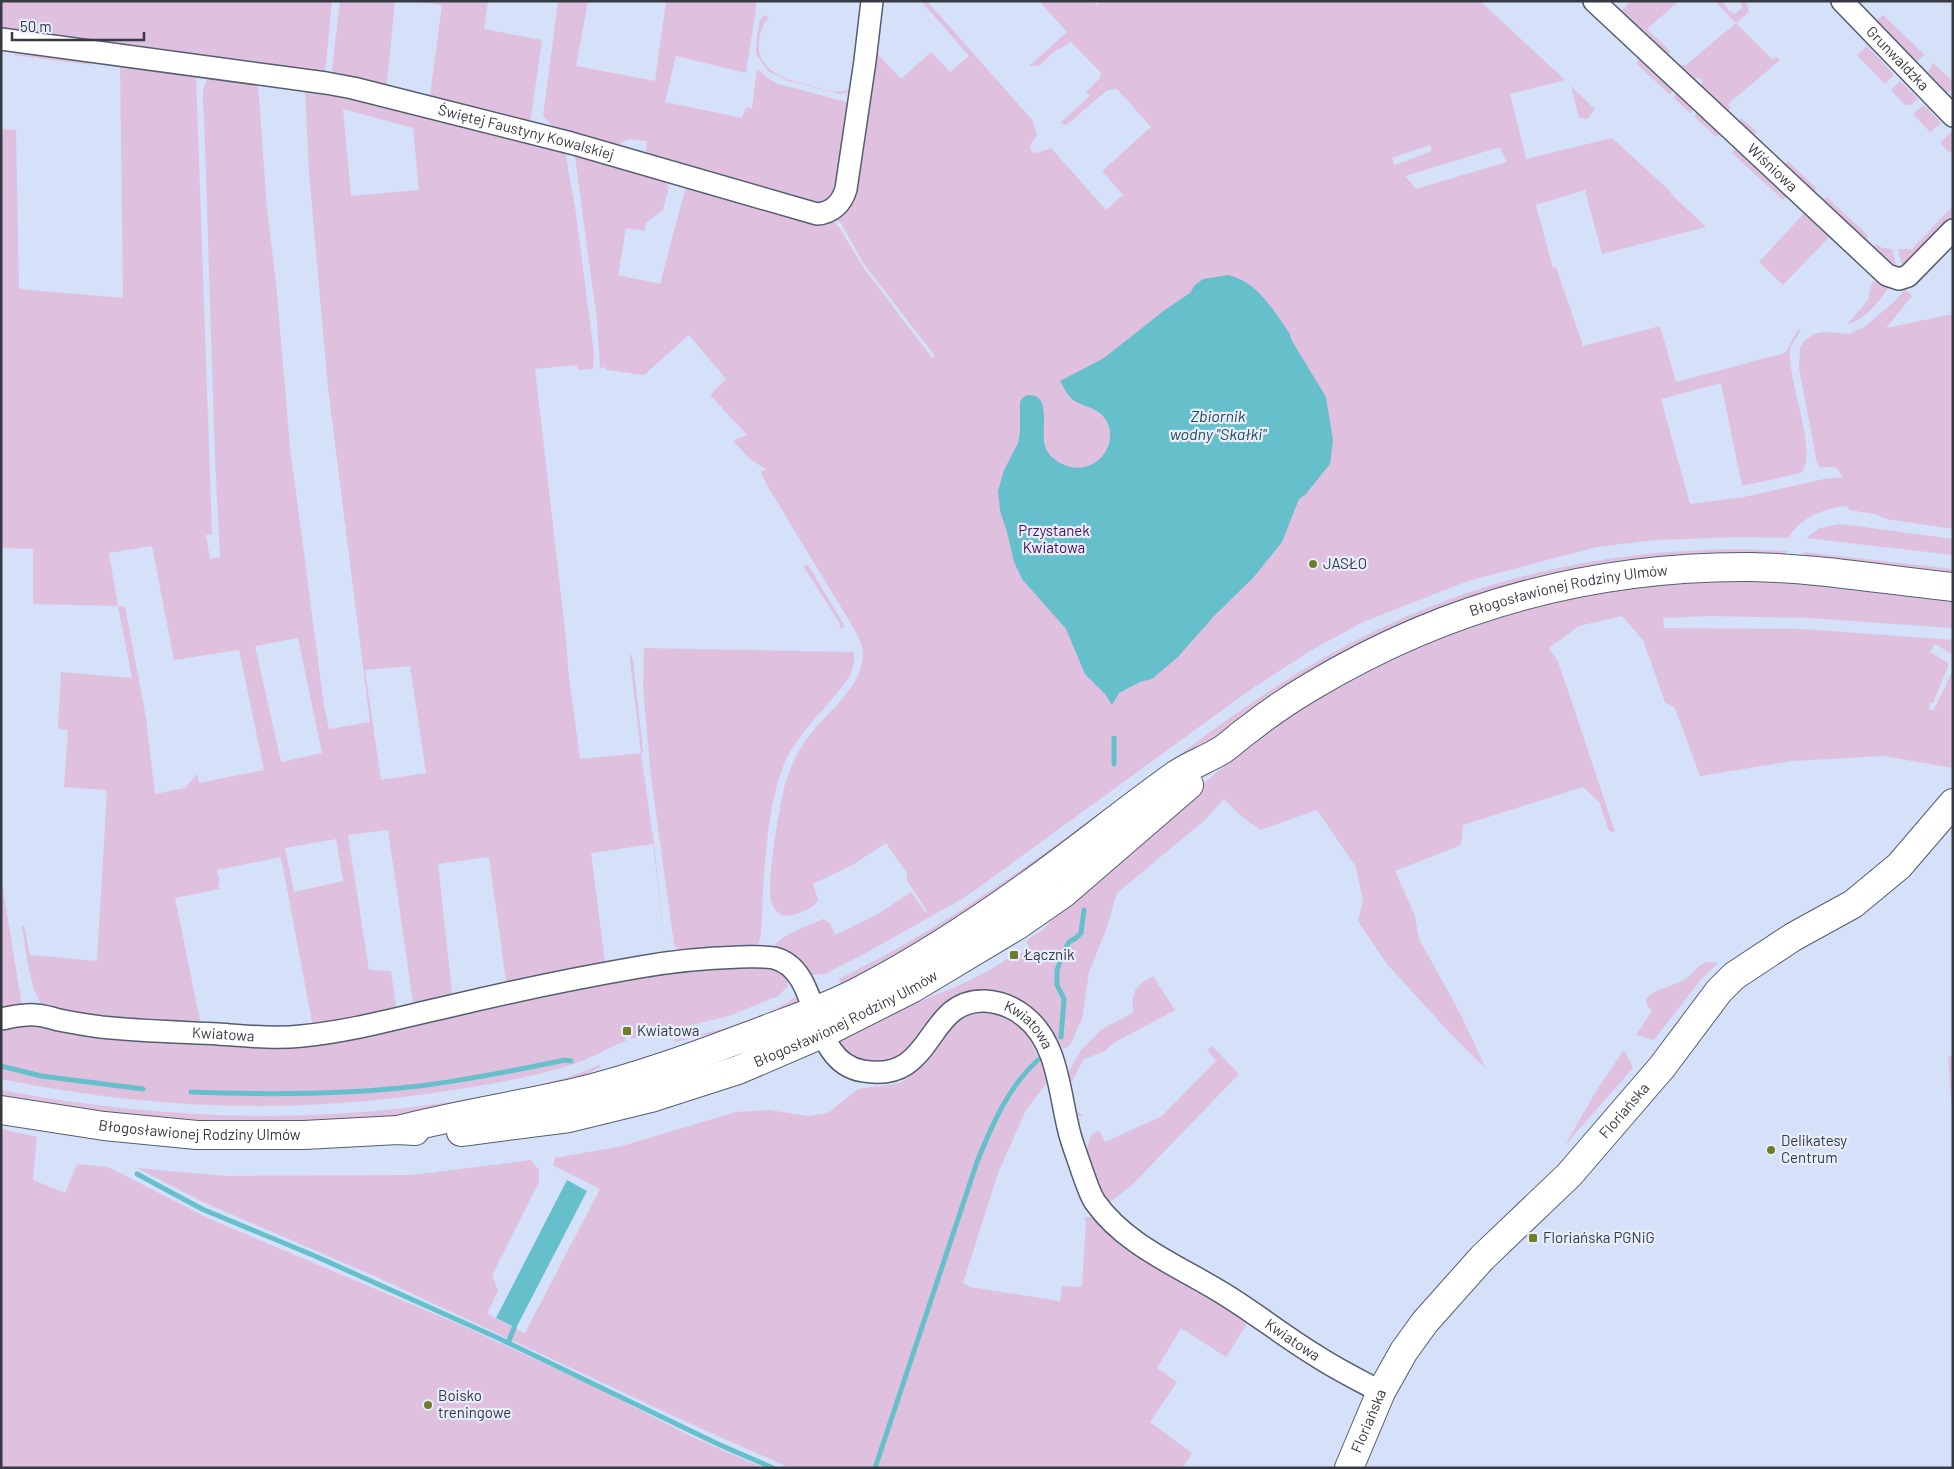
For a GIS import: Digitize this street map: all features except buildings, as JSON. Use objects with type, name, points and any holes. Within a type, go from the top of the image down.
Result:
[{"type":"main road","name":"Błogosławionej Rodziny Ulmów","points":[[1,1110],[104,1126],[198,1135],[304,1135],[398,1130],[437,1120],[571,1093],[645,1074],[818,1024],[859,992],[955,936],[1027,886],[1178,773],[1222,749],[1280,706],[1379,649],[1446,619],[1536,591],[1578,582],[1644,572],[1693,568],[1749,567],[1807,570],[1953,588]]},
{"type":"main road","name":"Floriańska","points":[[1349,1468],[1381,1392],[1404,1351],[1425,1322],[1482,1258],[1569,1175],[1662,1067],[1719,991],[1741,971],[1793,937],[1853,904],[1898,866],[1953,803]]},
{"type":"street","name":"Świętej Faustyny Kowalskiej","points":[[1,40],[353,88],[571,143],[817,214],[835,208],[845,193],[872,1]]},
{"type":"street","name":"Wiśniowa","points":[[1594,1],[1887,274],[1899,278],[1908,276],[1953,230]]},
{"type":"street","name":"Grunwaldzka","points":[[1842,1],[1953,116]]},
{"type":"street","name":"Kwiatowa","points":[[1,1019],[32,1015],[85,1025],[144,1030],[278,1037],[301,1036],[366,1027],[540,985],[659,964],[706,958],[757,957],[779,960],[791,967],[801,982],[832,1052],[845,1065],[865,1072],[884,1072],[902,1067],[918,1055],[943,1019],[958,1006],[984,1001],[1001,1004],[1016,1011],[1034,1025],[1041,1036],[1056,1069],[1070,1135],[1092,1197],[1111,1222],[1148,1250],[1223,1293],[1316,1356],[1381,1392]]},
{"type":"green space","points":[[1,1],[332,1],[325,73],[1,35]]},
{"type":"green space","points":[[340,1],[395,1],[386,93],[331,79]]},
{"type":"green space","points":[[413,1],[488,1],[484,29],[542,40],[530,124],[429,103],[442,5]]},
{"type":"green space","points":[[558,1],[588,1],[576,66],[655,81],[666,1],[757,1],[746,73],[676,56],[665,102],[742,118],[746,107],[752,108],[757,69],[778,84],[854,104],[839,192],[822,208],[646,155],[647,141],[629,139],[616,146],[556,129],[543,116]]},
{"type":"green space","name":"Przystanek Kwiatowa","points":[[921,1],[927,1],[1033,121],[1037,135],[1030,146],[1031,151],[1037,153],[1051,148],[1106,210],[1123,195],[1102,171],[1151,127],[1117,89],[1107,90],[1068,124],[1064,125],[1061,122],[1090,96],[1086,92],[1100,78],[1101,73],[1071,42],[1054,52],[1039,66],[1029,66],[1067,32],[1039,1],[1093,1],[1097,5],[1101,1],[1480,1],[1565,80],[1510,94],[1526,159],[1612,138],[1706,227],[1602,254],[1585,190],[1536,205],[1553,268],[1556,267],[1583,346],[1660,326],[1676,382],[1785,353],[1798,330],[1801,330],[1790,351],[1790,363],[1805,434],[1806,464],[1801,473],[1742,486],[1721,383],[1661,399],[1690,504],[1744,497],[1824,479],[1843,477],[1836,467],[1822,467],[1822,469],[1817,463],[1799,369],[1800,348],[1805,340],[1814,334],[1824,332],[1849,334],[1864,327],[1894,302],[1905,289],[1912,296],[1886,328],[1953,314],[1953,529],[1886,519],[1875,514],[1849,510],[1848,506],[1839,507],[1822,511],[1806,519],[1799,524],[1788,538],[1737,537],[1656,540],[1596,547],[1468,581],[1363,622],[1310,651],[1247,692],[967,896],[825,974],[812,975],[799,965],[800,958],[772,948],[789,934],[823,919],[830,923],[835,935],[878,914],[911,892],[925,912],[927,911],[907,880],[907,873],[886,843],[854,864],[813,884],[818,900],[807,910],[786,916],[778,912],[772,904],[770,881],[774,845],[787,777],[796,756],[808,737],[852,686],[862,665],[863,653],[861,644],[850,622],[768,487],[761,472],[766,469],[751,460],[733,441],[747,435],[710,395],[726,379],[689,335],[644,375],[606,370],[605,367],[600,368],[597,321],[575,157],[576,153],[668,177],[666,182],[669,187],[663,210],[646,223],[645,231],[626,228],[618,275],[660,284],[685,190],[691,184],[830,218],[839,227],[863,267],[932,358],[935,356],[864,264],[842,225],[834,216],[874,50],[901,79],[931,52],[950,72],[969,56]],"holes":[[[1430,145],[1432,151],[1395,165],[1392,158]],[[1500,147],[1507,162],[1416,189],[1405,176]]]},
{"type":"green space","points":[[1630,1],[1679,1],[1647,29],[1671,52],[1662,57],[1620,13]]},
{"type":"green space","points":[[1715,1],[1722,1],[1729,11],[1735,14],[1742,8],[1740,1],[1746,1],[1749,12],[1736,23]]},
{"type":"green space","points":[[764,15],[769,18],[764,23],[761,31],[759,52],[763,61],[776,74],[796,82],[834,92],[856,88],[856,90],[840,94],[789,81],[768,71],[756,54],[757,34],[760,20]]},
{"type":"green space","points":[[1883,15],[1925,55],[1917,61],[1877,20]]},
{"type":"green space","points":[[1736,23],[1773,60],[1777,57],[1780,60],[1728,104],[1731,108],[1724,115],[1696,89],[1703,82],[1698,77],[1691,84],[1678,72],[1683,64],[1686,65]]},
{"type":"green space","points":[[14,45],[86,54],[91,65],[14,55]]},
{"type":"green space","points":[[1867,46],[1894,75],[1885,84],[1857,55]]},
{"type":"green space","points":[[1642,57],[1675,88],[1670,95],[1636,63]]},
{"type":"green space","points":[[120,59],[196,75],[212,534],[206,535],[210,559],[220,557],[203,100],[205,84],[211,75],[308,85],[564,146],[575,207],[594,353],[593,369],[578,370],[577,365],[535,369],[569,677],[580,759],[641,753],[654,844],[666,954],[653,844],[591,853],[605,962],[649,954],[651,962],[507,988],[489,857],[438,864],[453,1001],[414,1009],[388,830],[348,835],[369,970],[391,971],[397,1015],[313,1027],[281,857],[217,870],[220,883],[218,883],[219,889],[175,898],[200,1021],[199,1027],[140,1026],[43,1006],[31,979],[22,927],[24,925],[30,955],[97,961],[107,790],[64,787],[68,730],[58,729],[61,672],[132,678],[118,606],[33,604],[33,549],[1,548],[1,129],[16,130],[19,289],[123,298]],"holes":[[[258,84],[305,89],[309,172],[328,388],[370,722],[329,729],[324,706],[290,447],[276,283],[267,209]],[[343,109],[413,128],[419,190],[351,196]],[[152,546],[174,660],[239,650],[264,770],[199,783],[197,774],[185,788],[155,794],[146,717],[125,607],[118,606],[109,553]],[[298,638],[322,753],[281,762],[255,646]],[[410,666],[426,773],[381,780],[365,670]],[[336,839],[343,881],[294,892],[285,848]]]},
{"type":"green space","points":[[1933,63],[1953,82],[1953,89],[1948,93],[1928,72]]},
{"type":"green space","points":[[1900,81],[1918,99],[1911,105],[1905,105],[1891,90]]},
{"type":"green space","points":[[1571,86],[1595,109],[1587,119],[1579,118]]},
{"type":"green space","points":[[1679,91],[1696,107],[1690,113],[1673,97]]},
{"type":"green space","points":[[1924,105],[1941,123],[1930,132],[1913,114]]},
{"type":"green space","points":[[1700,110],[1722,131],[1716,137],[1694,116]]},
{"type":"green space","points":[[1741,118],[1757,132],[1753,136],[1736,125]]},
{"type":"green space","points":[[1951,132],[1953,134],[1953,150],[1950,153],[1940,143]]},
{"type":"green space","points":[[1738,147],[1789,194],[1783,200],[1732,153]]},
{"type":"green space","points":[[1788,161],[1817,189],[1810,194],[1781,168]]},
{"type":"green space","points":[[1827,197],[1867,235],[1869,244],[1873,247],[1877,244],[1882,248],[1892,249],[1896,265],[1885,263],[1820,204]]},
{"type":"green space","points":[[1953,206],[1953,215],[1907,263],[1902,265],[1898,249],[1912,249]]},
{"type":"green space","points":[[1807,210],[1832,234],[1783,285],[1759,262]]},
{"type":"green space","points":[[1879,278],[1889,287],[1871,310],[1847,325],[1868,300],[1872,283]]},
{"type":"green space","points":[[1841,524],[1953,539],[1953,555],[1806,538],[1820,528]]},
{"type":"green space","points":[[1737,549],[1787,551],[1784,555],[1476,599],[980,909],[842,987],[839,979],[883,957],[1008,879],[1226,720],[1272,689],[1341,648],[1394,622],[1448,600],[1503,582],[1559,568],[1617,558],[1676,552]]},
{"type":"green space","points":[[1803,552],[1953,569],[1953,576],[1806,558]]},
{"type":"green space","points":[[808,565],[844,625],[843,628],[840,628],[839,622],[803,566]]},
{"type":"green space","points":[[1751,578],[1953,597],[1953,628],[1808,618],[1710,616],[1663,618],[1664,628],[1803,629],[1953,640],[1953,655],[1935,644],[1930,652],[1949,664],[1933,703],[1930,703],[1929,710],[1934,710],[1953,670],[1953,768],[1884,756],[1792,761],[1700,776],[1675,708],[1665,702],[1643,640],[1622,616],[1579,626],[1549,648],[1558,662],[1615,832],[1609,831],[1599,802],[1583,787],[1463,825],[1461,845],[1395,871],[1415,916],[1419,939],[1460,1013],[1486,1069],[1448,1031],[1387,964],[1358,921],[1363,901],[1356,867],[1317,810],[1260,830],[1240,815],[1224,799],[1205,820],[1117,893],[1106,930],[1089,972],[1082,1019],[1070,1045],[1066,1048],[1056,1047],[985,993],[900,1060],[860,1064],[840,1046],[842,1039],[880,1020],[976,977],[1008,958],[1011,962],[1029,947],[1026,941],[1045,928],[1063,906],[1263,732],[1282,718],[1389,657],[1478,620],[1608,587]]},
{"type":"green space","points":[[644,648],[854,652],[854,662],[850,676],[798,740],[782,769],[767,839],[761,933],[758,947],[680,952],[674,944],[651,777],[643,688]]},
{"type":"green space","points":[[629,652],[633,660],[643,753],[641,753]]},
{"type":"green space","points":[[1,877],[22,1006],[1,1013]]},
{"type":"green space","points":[[1707,962],[1718,963],[1701,979],[1654,1040],[1636,1035],[1652,1011],[1647,1005],[1646,998],[1685,979]]},
{"type":"green space","points":[[767,963],[790,979],[787,981],[788,986],[778,996],[729,1016],[631,1039],[630,1026],[622,1027],[626,1041],[578,1063],[527,1077],[452,1090],[338,1103],[226,1106],[114,1097],[1,1079],[1,1025],[27,1020],[279,1041],[606,978]]},
{"type":"green space","points":[[1153,976],[1175,1010],[1112,1044],[1105,1051],[1084,1059],[1068,1088],[1073,1108],[1083,1116],[1071,1116],[1066,1077],[1081,1050],[1102,1029],[1133,1013],[1133,999],[1136,990],[1142,983]]},
{"type":"green space","points":[[798,995],[797,1004],[772,1019],[675,1042],[674,1040],[739,1024],[770,1012]]},
{"type":"green space","points":[[968,1011],[1004,1016],[1022,1028],[1032,1044],[1049,1080],[1026,1110],[998,1173],[963,1283],[970,1287],[1060,1301],[1062,1286],[1082,1287],[1086,1223],[1084,1217],[1094,1217],[1250,1319],[1226,1357],[1181,1328],[1157,1368],[1177,1382],[1150,1422],[1192,1453],[1183,1468],[790,1468],[678,1418],[379,1278],[203,1202],[137,1168],[227,1176],[412,1175],[531,1160],[539,1170],[539,1182],[492,1275],[498,1291],[487,1314],[525,1333],[600,1189],[553,1165],[555,1158],[622,1146],[736,1112],[768,1110],[809,1116],[828,1113],[858,1089],[900,1083],[926,1064],[943,1040],[953,1020]]},
{"type":"green space","points":[[1212,1046],[1239,1074],[1131,1186],[1106,1205],[1085,1154],[1092,1134],[1099,1130],[1105,1142],[1162,1116],[1216,1061],[1207,1050]]},
{"type":"green space","points":[[1624,1050],[1633,1068],[1565,1145],[1598,1088]]},
{"type":"green space","points":[[1953,1056],[1953,1125],[1948,1057]]},
{"type":"green space","points":[[599,1065],[600,1067],[565,1086],[484,1105],[349,1122],[172,1122],[1,1099],[1,1090],[120,1108],[180,1113],[240,1116],[359,1112],[479,1097],[555,1081]]},
{"type":"green space","points":[[1,1129],[37,1137],[33,1180],[65,1193],[77,1164],[108,1167],[212,1220],[463,1326],[597,1388],[688,1435],[764,1468],[1,1468]]},
{"type":"water","name":"Zbiornik wodny \"Skałki\"","points":[[1228,275],[1248,284],[1264,298],[1290,334],[1291,339],[1326,397],[1333,440],[1330,464],[1305,495],[1299,499],[1282,542],[1253,578],[1214,616],[1178,657],[1152,679],[1140,682],[1119,693],[1112,705],[1105,694],[1085,674],[1066,629],[1022,579],[1014,562],[1000,511],[998,491],[1004,470],[1018,443],[1020,433],[1020,402],[1023,397],[1028,395],[1036,396],[1040,400],[1044,415],[1045,446],[1049,454],[1062,464],[1073,468],[1093,464],[1101,457],[1109,445],[1110,431],[1108,425],[1100,413],[1073,400],[1067,394],[1060,381],[1104,358],[1166,309],[1190,293],[1195,285],[1203,279]]},
{"type":"water","points":[[567,1180],[587,1191],[516,1328],[496,1318]]},
{"type":"waterway","points":[[1114,738],[1114,764]]},
{"type":"waterway","points":[[1061,1037],[1064,999],[1057,985],[1057,970],[1069,942],[1081,933],[1084,910]]},
{"type":"waterway","points":[[191,1092],[306,1094],[391,1089],[437,1084],[565,1060],[571,1061]]},
{"type":"waterway","points":[[875,1468],[977,1162],[1009,1094],[1038,1060]]},
{"type":"waterway","points":[[1,1066],[41,1076],[143,1089]]},
{"type":"waterway","points":[[137,1174],[202,1209],[315,1256],[498,1338],[720,1445],[773,1468]]},
{"type":"waterway","points":[[508,1343],[514,1328]]},
{"type":"place","name":"JASŁO","points":[[1313,564]]},
{"type":"place","name":"Łącznik","points":[[1014,955]]},
{"type":"place","name":"Kwiatowa","points":[[627,1031]]},
{"type":"place","name":"Delikatesy Centrum","points":[[1771,1150]]},
{"type":"place","name":"Floriańska PGNiG","points":[[1533,1238]]},
{"type":"place","name":"Boisko treningowe","points":[[428,1405]]}]
